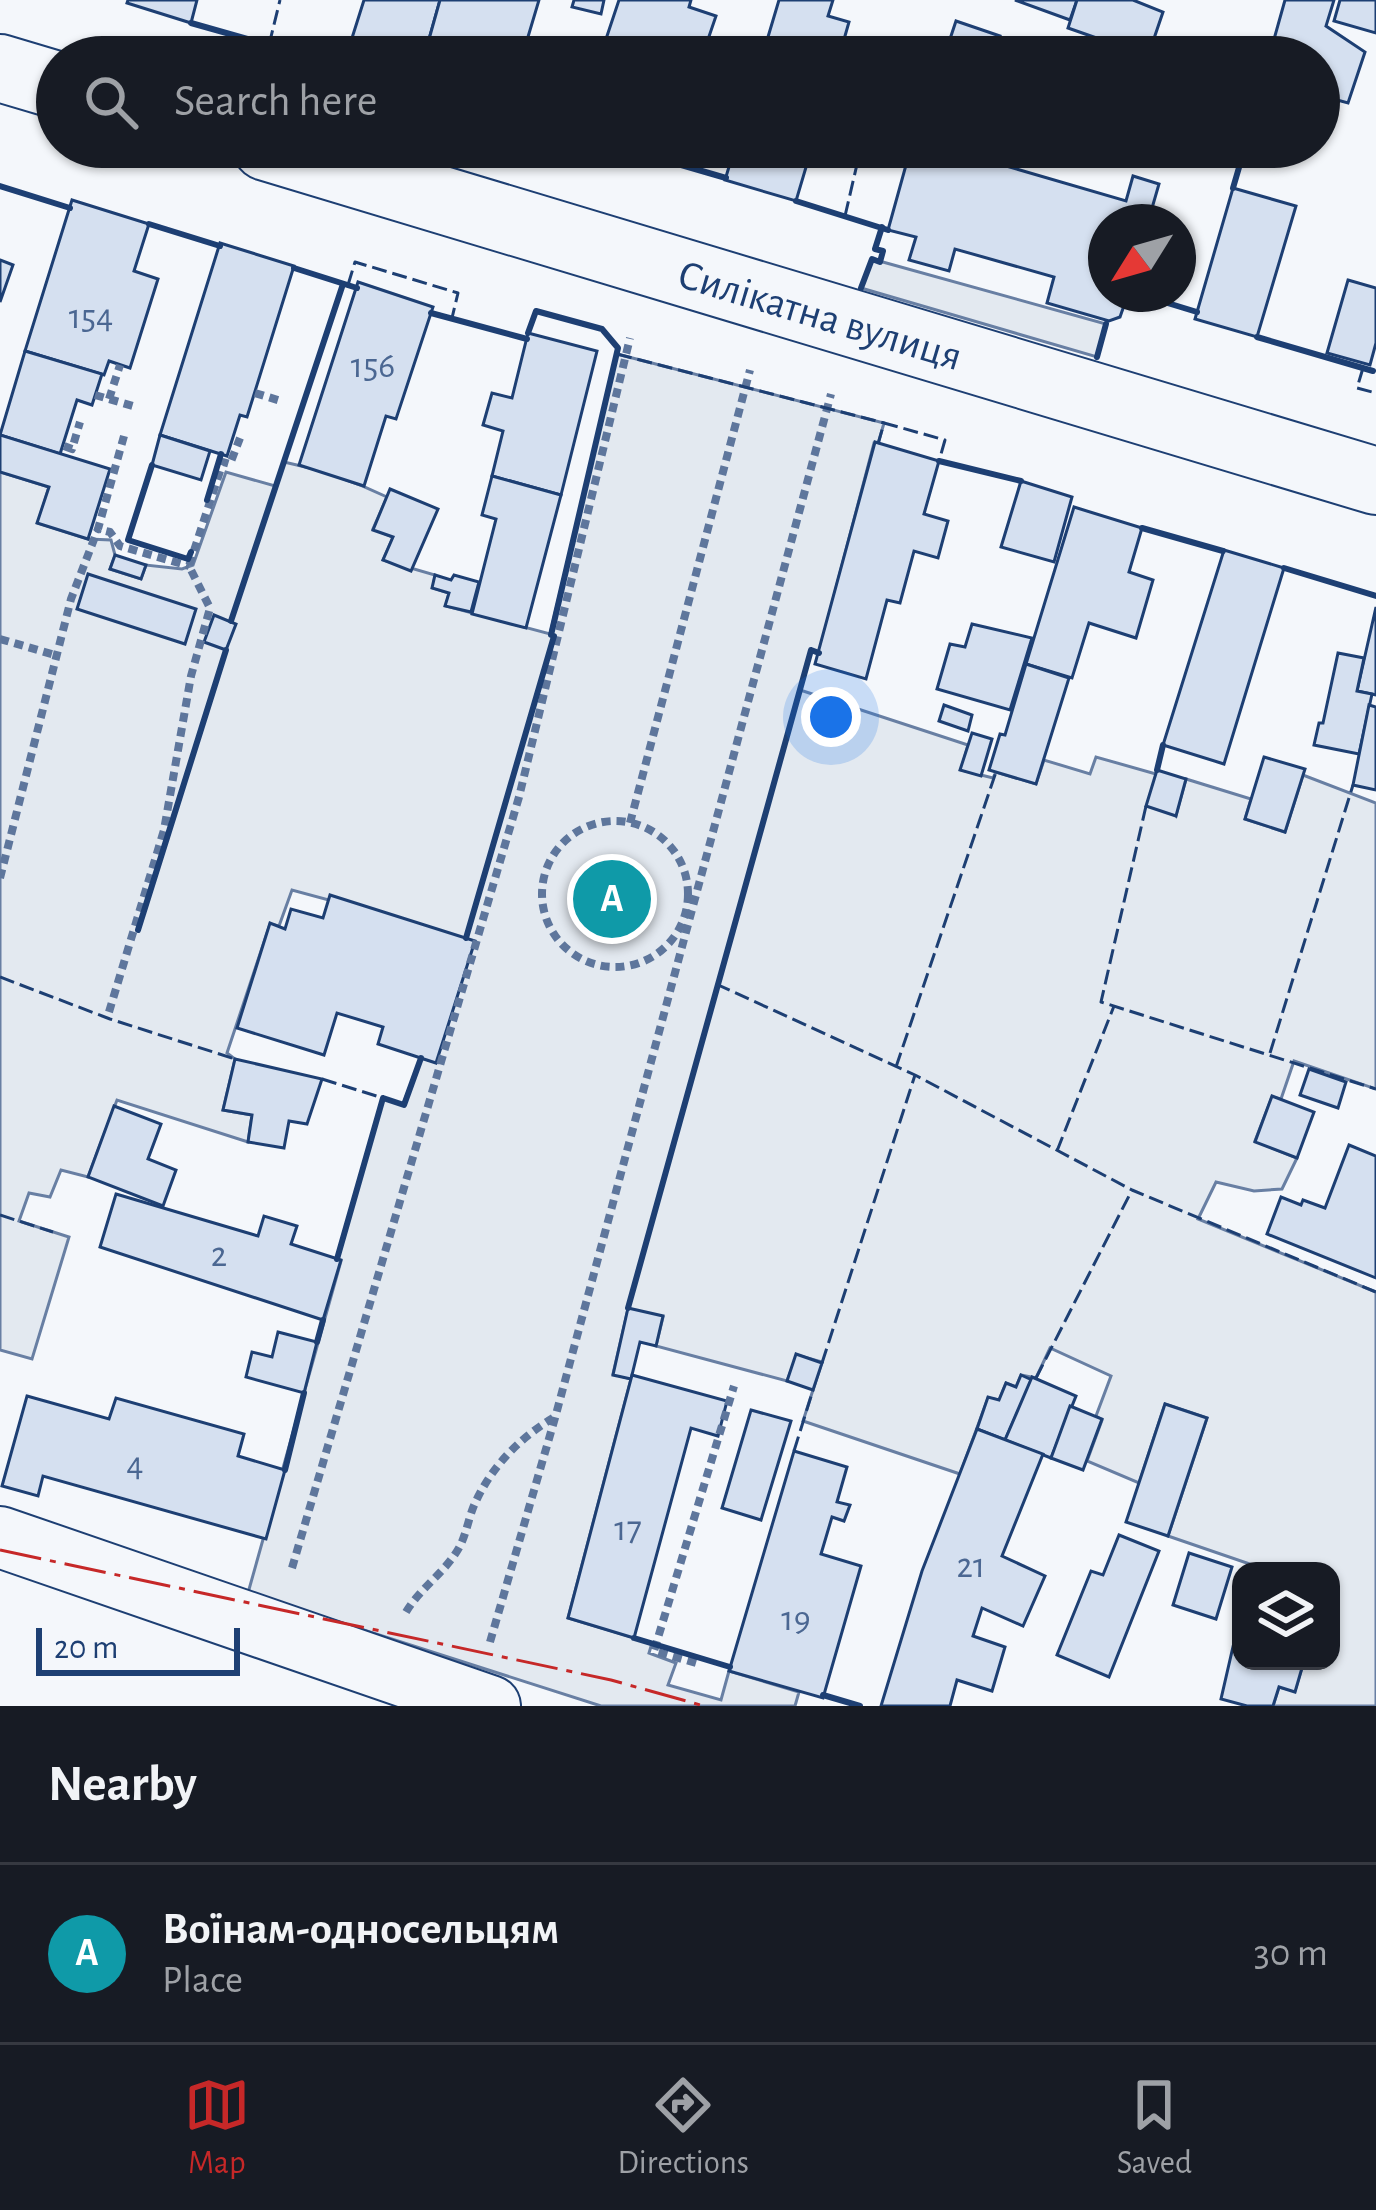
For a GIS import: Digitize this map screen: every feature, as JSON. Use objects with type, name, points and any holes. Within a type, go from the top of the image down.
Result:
[{"type":"street","points":[[0,68],[36,79]]},
{"type":"street","name":"Силікатна вулиця","points":[[336,168],[1376,481]]},
{"type":"street","points":[[0,1537],[482,1703]]},
{"type":"path","points":[[274,1629],[519,796],[631,338]]},
{"type":"path","points":[[109,399],[120,365]]},
{"type":"path","points":[[630,823],[750,370]]},
{"type":"path","points":[[255,393],[281,401]]},
{"type":"path","points":[[482,1703],[688,914],[831,394]]},
{"type":"path","points":[[94,395],[133,406]]},
{"type":"path","points":[[64,446],[72,449],[80,422]]},
{"type":"path","points":[[0,878],[55,656],[124,436]]},
{"type":"path","points":[[110,1012],[164,830],[190,676],[210,608],[189,566],[223,462],[230,464],[240,438]]},
{"type":"path","points":[[98,529],[110,532],[119,546],[189,566]]},
{"type":"path","points":[[0,639],[55,656]]},
{"type":"path","points":[[630,823],[652,831],[676,854],[687,885],[688,914],[666,946],[647,960],[604,967],[564,947],[551,930],[541,898],[544,875],[553,855],[586,826],[630,823]]},
{"type":"path","points":[[696,1664],[654,1651],[734,1386]]},
{"type":"path","points":[[385,1666],[461,1544],[476,1501],[496,1469],[526,1434],[555,1418]]},
{"type":"shaded area","points":[[872,259],[1106,324],[1097,357],[861,288]]},
{"type":"shaded area","points":[[617,354],[884,423],[878,444],[874,443],[819,653],[811,651],[800,690],[968,745],[961,770],[993,778],[996,772],[1036,784],[1044,760],[1090,774],[1096,757],[1156,774],[1176,815],[1186,779],[1251,799],[1245,819],[1285,832],[1303,775],[1376,803],[1376,1089],[1294,1061],[1281,1099],[1272,1097],[1255,1141],[1297,1158],[1282,1189],[1254,1191],[1216,1182],[1198,1219],[1376,1292],[1376,1706],[1273,1706],[1279,1687],[1295,1691],[1301,1670],[1340,1670],[1340,1562],[1244,1562],[1168,1536],[1207,1418],[1165,1404],[1139,1483],[1087,1461],[1111,1376],[1050,1348],[1036,1378],[1021,1375],[1016,1387],[1006,1383],[999,1400],[988,1398],[960,1474],[803,1421],[822,1362],[797,1355],[787,1381],[656,1346],[663,1317],[628,1309],[613,1374],[631,1379],[568,1618],[652,1643],[649,1653],[676,1663],[668,1685],[721,1700],[729,1671],[799,1692],[795,1706],[601,1706],[248,1593],[383,1098],[403,1104],[421,1058],[436,1062],[329,900],[292,890],[279,926],[270,924],[227,1053],[235,1059],[223,1110],[252,1115],[248,1142],[117,1100],[88,1177],[61,1170],[50,1197],[29,1193],[19,1221],[69,1237],[32,1359],[0,1350],[0,472],[49,487],[38,523],[88,539],[111,540],[115,555],[110,569],[141,579],[146,565],[182,569],[193,565],[226,472],[275,486],[284,462],[323,472],[387,497],[373,529],[393,537],[383,560],[435,575],[433,588],[449,593],[446,606],[550,634]]},
{"type":"building","points":[[128,0],[197,0],[191,23]]},
{"type":"building","points":[[364,0],[440,0],[430,36],[353,36]]},
{"type":"building","points":[[440,0],[539,0],[528,36],[430,36]]},
{"type":"building","points":[[574,0],[604,0],[601,14],[572,7]]},
{"type":"building","points":[[619,0],[691,0],[689,7],[716,16],[709,36],[607,36]]},
{"type":"building","points":[[779,0],[833,0],[828,16],[849,22],[845,36],[768,36]]},
{"type":"building","points":[[1015,0],[1077,0],[1070,20]]},
{"type":"building","points":[[1077,0],[1133,0],[1163,12],[1155,36],[1091,36],[1068,28]]},
{"type":"building","points":[[1285,0],[1334,0],[1326,26],[1365,52],[1348,103],[1340,101],[1340,36],[1275,36]]},
{"type":"building","points":[[1340,0],[1376,0],[1376,33],[1334,21]]},
{"type":"building","points":[[956,21],[1000,36],[951,36]]},
{"type":"building","points":[[729,168],[806,168],[796,201],[725,180]]},
{"type":"building","points":[[905,168],[1013,168],[1126,201],[1133,176],[1159,184],[1153,204],[1088,204],[1088,312],[1122,312],[1109,321],[1047,303],[1054,277],[955,249],[949,271],[909,260],[916,237],[888,230]]},
{"type":"building","points":[[1233,188],[1296,206],[1257,337],[1195,319]]},
{"type":"building","points":[[72,200],[149,224],[134,271],[158,279],[130,368],[109,361],[104,375],[25,351]]},
{"type":"building","points":[[220,243],[294,266],[247,417],[240,415],[227,456],[160,435]]},
{"type":"building","points":[[0,260],[13,265],[0,302]]},
{"type":"building","points":[[1348,280],[1376,288],[1376,343],[1370,365],[1327,353]]},
{"type":"building","points":[[358,282],[433,307],[396,419],[386,416],[364,486],[299,465]]},
{"type":"building","points":[[528,333],[597,351],[561,495],[492,476],[503,431],[483,425],[492,393],[512,398]]},
{"type":"building","points":[[25,351],[102,374],[92,405],[77,400],[60,454],[0,435]]},
{"type":"building","points":[[0,435],[110,469],[88,539],[37,523],[49,487],[0,472]]},
{"type":"building","points":[[160,435],[210,451],[201,480],[152,465]]},
{"type":"building","points":[[875,442],[939,461],[924,514],[948,521],[938,558],[914,551],[900,603],[887,600],[866,679],[815,664]]},
{"type":"building","points":[[492,476],[561,495],[526,628],[472,614],[496,519],[482,515]]},
{"type":"building","points":[[1021,481],[1072,497],[1054,562],[1001,547]]},
{"type":"building","points":[[390,489],[438,509],[411,571],[383,560],[393,537],[373,530]]},
{"type":"building","points":[[1074,507],[1142,528],[1129,572],[1153,580],[1136,638],[1089,623],[1072,678],[1026,664]]},
{"type":"building","points":[[1224,550],[1284,568],[1224,764],[1163,745]]},
{"type":"building","points":[[115,555],[146,565],[141,579],[110,569]]},
{"type":"building","points":[[88,574],[196,609],[185,644],[77,609]]},
{"type":"building","points":[[435,575],[479,582],[471,612],[445,606],[449,593],[432,588]]},
{"type":"building","points":[[1376,607],[1376,695],[1357,691]]},
{"type":"building","points":[[214,615],[236,624],[226,650],[204,642]]},
{"type":"building","points":[[972,624],[1032,638],[1010,710],[937,689],[950,644],[965,647]]},
{"type":"building","points":[[1338,653],[1364,658],[1357,691],[1372,694],[1359,754],[1314,745]]},
{"type":"building","points":[[1026,664],[1069,678],[1036,784],[989,770]]},
{"type":"building","points":[[944,705],[972,715],[968,731],[939,721]]},
{"type":"building","points":[[1369,705],[1376,707],[1376,790],[1353,785]]},
{"type":"building","points":[[972,733],[992,739],[981,776],[960,770]]},
{"type":"building","points":[[1264,757],[1305,769],[1285,832],[1245,819]]},
{"type":"building","points":[[1157,770],[1186,779],[1176,816],[1146,806]]},
{"type":"building","points":[[330,895],[475,941],[436,1063],[378,1044],[383,1027],[337,1013],[324,1055],[237,1028],[270,923],[285,929],[291,909],[323,918]]},
{"type":"building","points":[[235,1059],[322,1079],[307,1124],[289,1121],[284,1148],[248,1142],[252,1115],[223,1110]]},
{"type":"building","points":[[1309,1069],[1346,1082],[1338,1108],[1300,1095]]},
{"type":"building","points":[[1272,1096],[1314,1112],[1297,1158],[1255,1142]]},
{"type":"building","points":[[114,1106],[161,1124],[148,1159],[176,1170],[163,1206],[88,1177]]},
{"type":"building","points":[[1349,1145],[1376,1156],[1376,1278],[1267,1234],[1281,1197],[1325,1208]]},
{"type":"building","points":[[116,1194],[258,1236],[264,1216],[297,1226],[291,1244],[341,1260],[323,1320],[100,1247]]},
{"type":"building","points":[[628,1308],[663,1316],[656,1346],[640,1342],[631,1379],[613,1375]]},
{"type":"building","points":[[278,1332],[317,1342],[304,1393],[246,1377],[252,1352],[272,1357]]},
{"type":"building","points":[[796,1354],[822,1363],[813,1390],[787,1381]]},
{"type":"building","points":[[632,1375],[727,1401],[718,1436],[691,1428],[634,1638],[568,1618]]},
{"type":"building","points":[[1021,1375],[1032,1380],[1005,1440],[977,1429],[988,1397],[999,1400],[1006,1383],[1016,1387]]},
{"type":"building","points":[[1032,1377],[1076,1396],[1051,1458],[1005,1440]]},
{"type":"building","points":[[27,1396],[109,1419],[116,1398],[244,1434],[238,1456],[285,1470],[266,1539],[43,1476],[38,1496],[2,1486]]},
{"type":"building","points":[[1165,1404],[1207,1418],[1168,1536],[1126,1522]]},
{"type":"building","points":[[1070,1406],[1102,1419],[1083,1470],[1051,1458]]},
{"type":"building","points":[[751,1410],[791,1421],[761,1520],[722,1508]]},
{"type":"building","points":[[977,1429],[1043,1454],[1002,1556],[1045,1576],[1023,1626],[982,1608],[973,1636],[1005,1647],[992,1691],[957,1680],[950,1706],[881,1706],[922,1571]]},
{"type":"building","points":[[794,1451],[847,1467],[837,1502],[850,1505],[844,1521],[832,1517],[821,1554],[861,1566],[823,1698],[729,1671]]},
{"type":"building","points":[[1119,1535],[1159,1551],[1109,1677],[1057,1655],[1091,1571],[1103,1575]]},
{"type":"building","points":[[1189,1553],[1232,1567],[1216,1619],[1173,1605]]},
{"type":"building","points":[[1232,1651],[1232,1670],[1301,1670],[1295,1692],[1279,1687],[1273,1706],[1221,1699]]},
{"type":"fence","points":[[271,36],[280,0]]},
{"type":"fence","points":[[845,216],[856,168]]},
{"type":"fence","points":[[348,285],[355,262],[458,293],[452,318]]},
{"type":"fence","points":[[617,354],[884,423]]},
{"type":"fence","points":[[1363,368],[1357,388],[1376,393]]},
{"type":"fence","points":[[878,444],[884,423],[945,440],[939,461]]},
{"type":"fence","points":[[896,1067],[996,772]]},
{"type":"fence","points":[[1270,1053],[1353,785]]},
{"type":"fence","points":[[1146,806],[1101,1002],[1376,1089]]},
{"type":"fence","points":[[0,977],[235,1059]]},
{"type":"fence","points":[[716,984],[915,1075],[1132,1190],[1376,1292]]},
{"type":"fence","points":[[1057,1151],[1114,1006]]},
{"type":"fence","points":[[822,1363],[915,1075]]},
{"type":"fence","points":[[322,1079],[383,1098]]},
{"type":"fence","points":[[1036,1378],[1132,1190]]},
{"type":"fence","points":[[0,1215],[53,1232]]},
{"type":"fence","points":[[794,1451],[813,1390]]},
{"type":"wall","points":[[191,23],[237,36]]},
{"type":"wall","points":[[692,168],[726,178]]},
{"type":"wall","points":[[1233,188],[1239,168]]},
{"type":"wall","points":[[0,186],[70,208]]},
{"type":"wall","points":[[796,201],[888,230]]},
{"type":"wall","points":[[149,224],[220,246]]},
{"type":"wall","points":[[861,288],[872,259],[880,262],[883,251],[875,249],[882,227]]},
{"type":"wall","points":[[294,268],[357,288]]},
{"type":"wall","points":[[231,621],[343,284]]},
{"type":"wall","points":[[466,938],[554,636],[618,348],[602,329],[536,311],[528,333]]},
{"type":"wall","points":[[431,313],[527,339]]},
{"type":"wall","points":[[1097,357],[1106,324]]},
{"type":"wall","points":[[1257,337],[1373,371]]},
{"type":"wall","points":[[207,500],[221,454]]},
{"type":"wall","points":[[939,461],[1021,481]]},
{"type":"wall","points":[[152,465],[128,540],[188,559],[191,552]]},
{"type":"wall","points":[[1142,528],[1223,551]]},
{"type":"wall","points":[[1284,568],[1376,596]]},
{"type":"wall","points":[[138,930],[226,650]]},
{"type":"wall","points":[[628,1308],[811,650],[819,653]]},
{"type":"wall","points":[[1157,770],[1163,745]]},
{"type":"wall","points":[[337,1259],[383,1098],[404,1105],[421,1058]]},
{"type":"wall","points":[[317,1342],[323,1320]]},
{"type":"wall","points":[[285,1470],[304,1393]]},
{"type":"wall","points":[[634,1638],[730,1667]]},
{"type":"wall","points":[[823,1695],[860,1706]]},
{"type":"power","points":[[0,1550],[611,1680],[704,1706]]},
{"type":"place","name":"Воїнам-односельцям","points":[[612,899]]}]
